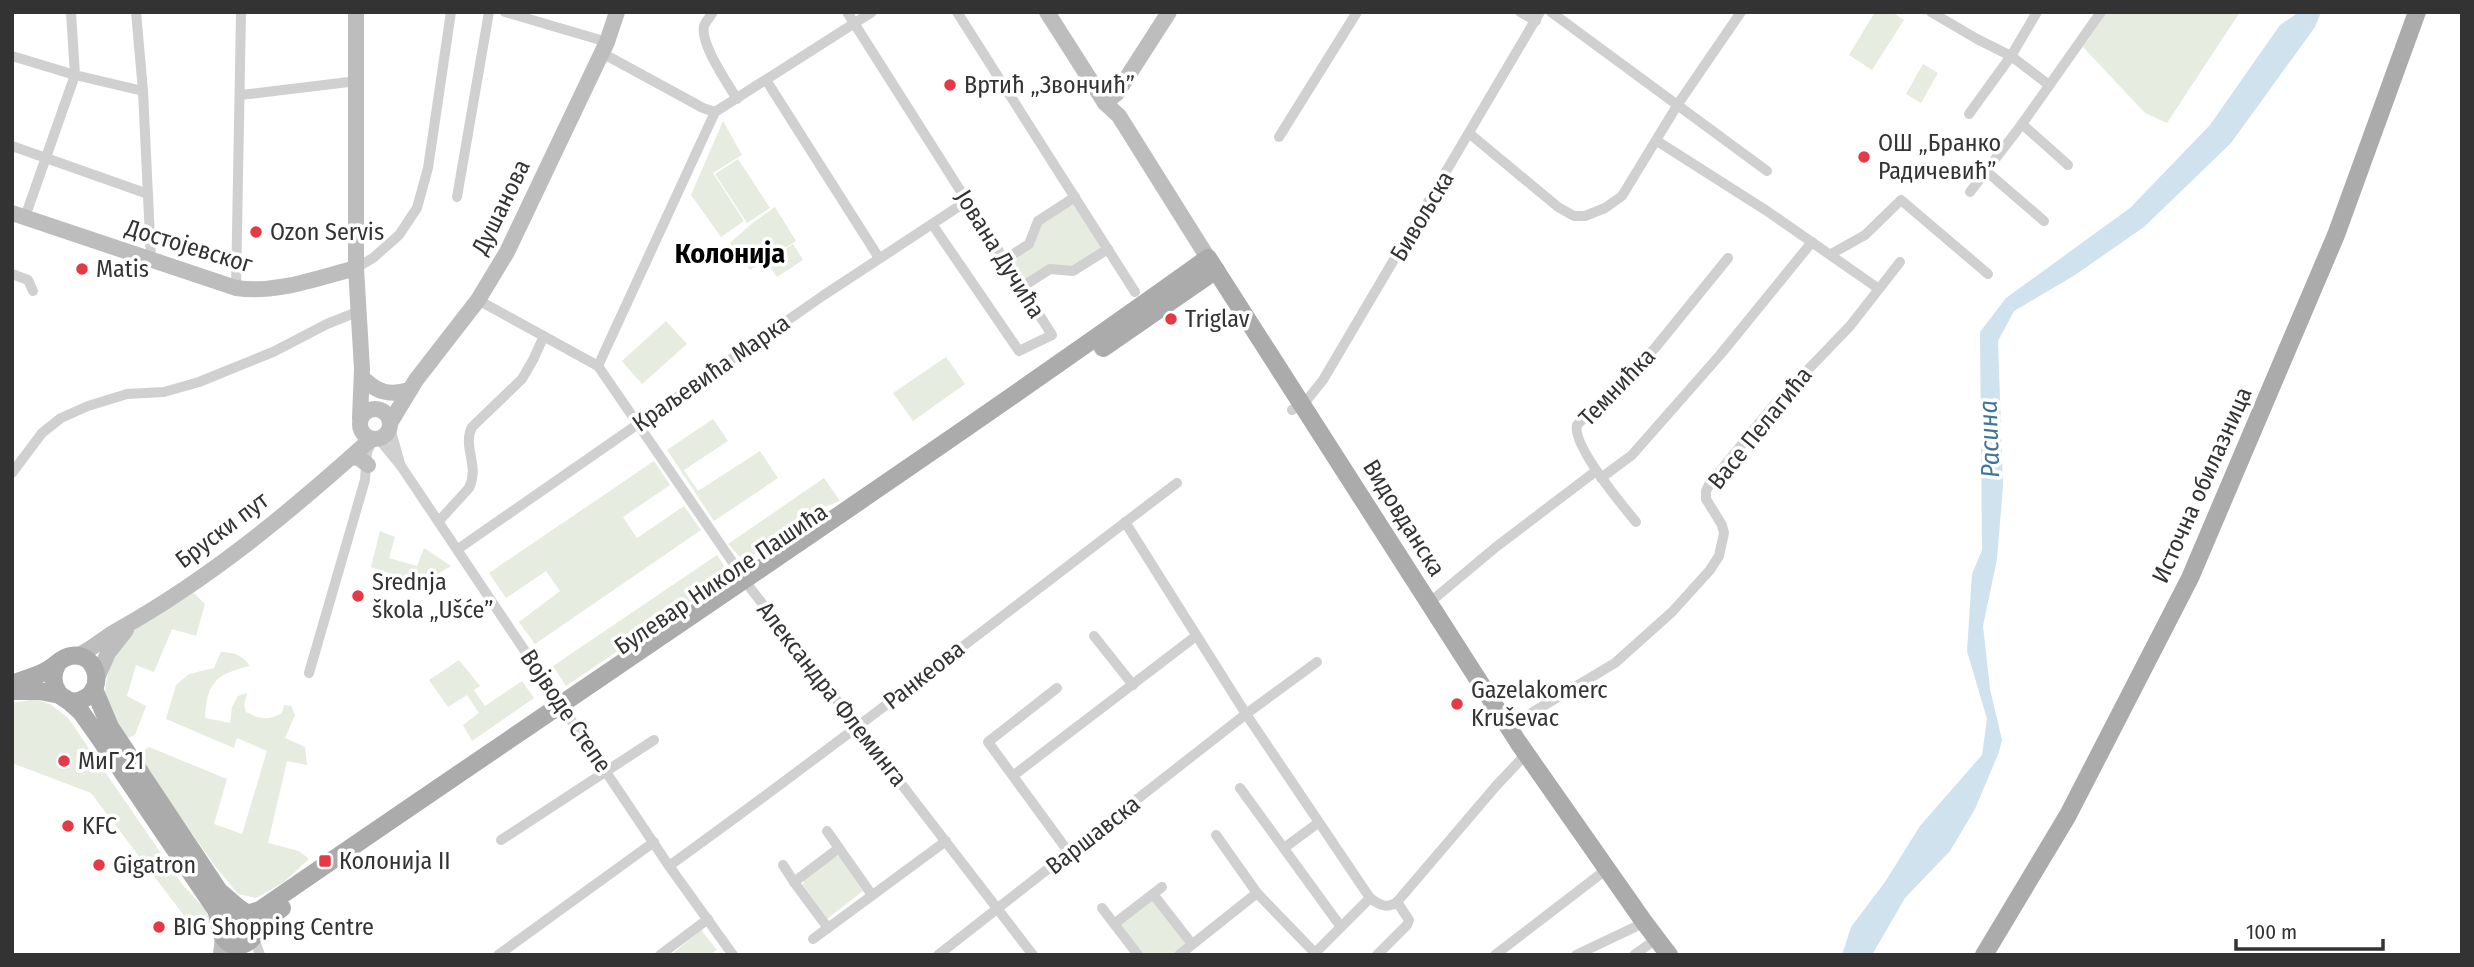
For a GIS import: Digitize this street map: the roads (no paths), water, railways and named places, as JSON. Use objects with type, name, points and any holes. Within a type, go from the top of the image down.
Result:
[{"type":"main road","points":[[356,12],[357,312],[364,376],[379,429]]},
{"type":"main road","name":"Душанова","points":[[379,429],[478,300],[507,251],[605,48],[617,12]]},
{"type":"main road","name":"Видовданска","points":[[1047,12],[1105,103],[1112,123],[1208,267],[1522,758],[1602,873],[1635,927],[1646,952]]},
{"type":"main road","points":[[1105,103],[1117,93],[1169,12]]},
{"type":"main road","name":"Источна обилазница","points":[[1984,955],[2068,815],[2190,578],[2336,235],[2417,12]]},
{"type":"main road","name":"Достојевског","points":[[18,215],[236,288],[270,289],[356,268]]},
{"type":"main road","name":"Булевар Николе Пашића","points":[[565,709],[260,910],[225,915],[237,943],[273,914],[565,709],[1208,267]]},
{"type":"main road","points":[[364,376],[373,388],[388,393],[411,385]]},
{"type":"main road","points":[[364,376],[360,421],[362,433],[379,429]]},
{"type":"main road","points":[[360,421],[368,410],[379,429]]},
{"type":"main road","name":"Бруски пут","points":[[337,467],[360,421]]},
{"type":"main road","name":"Бруски пут","points":[[77,656],[192,586],[236,554],[351,457],[379,429]]},
{"type":"main road","points":[[351,457],[359,458],[368,465]]},
{"type":"main road","name":"Видовданска","points":[[1419,596],[1508,727],[1522,758]]},
{"type":"main road","name":"Бруски пут","points":[[96,684],[108,653],[131,624]]},
{"type":"main road","points":[[12,684],[50,669],[64,658],[77,656],[89,661],[93,666],[110,727],[223,896],[256,921],[237,943],[99,736],[53,682],[55,668],[59,662]]},
{"type":"main road","points":[[12,691],[40,691],[74,700],[83,699],[96,684]]},
{"type":"main road","name":"Видовданска","points":[[1602,873],[1669,955]]},
{"type":"main road","points":[[223,896],[246,907],[273,901]]},
{"type":"street","points":[[18,215],[46,158],[75,75],[71,12]]},
{"type":"street","points":[[136,12],[143,91],[151,259]]},
{"type":"street","points":[[236,288],[241,12]]},
{"type":"street","points":[[356,268],[373,258],[400,235],[417,208],[428,168],[452,12]]},
{"type":"street","points":[[457,197],[489,12]]},
{"type":"street","points":[[505,12],[605,48],[703,108],[715,112]]},
{"type":"street","points":[[713,12],[705,23],[704,32],[715,60],[737,99]]},
{"type":"street","name":"Јована Дучића","points":[[847,12],[1052,335],[1019,351],[932,224]]},
{"type":"street","points":[[598,366],[715,112],[872,12]]},
{"type":"street","points":[[957,12],[1135,292]]},
{"type":"street","points":[[1279,137],[1357,12]]},
{"type":"street","points":[[1520,12],[1538,17]]},
{"type":"street","points":[[1551,12],[1767,171]]},
{"type":"street","points":[[1470,134],[1558,207],[1574,216],[1580,217],[1605,208],[1622,196],[1678,104],[1741,12]]},
{"type":"street","points":[[1931,12],[1977,40],[2011,56],[2049,85]]},
{"type":"street","points":[[1969,114],[2011,56],[2037,12]]},
{"type":"street","points":[[1970,192],[2101,12]]},
{"type":"street","name":"Бивољска","points":[[1297,407],[1323,380],[1538,17]]},
{"type":"street","points":[[12,56],[143,91]]},
{"type":"street","points":[[766,79],[879,258]]},
{"type":"street","points":[[241,96],[357,81]]},
{"type":"street","points":[[2022,124],[2068,165]]},
{"type":"street","points":[[1657,141],[1745,196],[1879,289]]},
{"type":"street","points":[[12,146],[148,194]]},
{"type":"street","points":[[1986,171],[2044,221]]},
{"type":"street","points":[[1004,260],[1029,244],[1038,221],[1075,197]]},
{"type":"street","points":[[1831,254],[1865,235],[1901,200],[1987,274]]},
{"type":"street","name":"Краљевића Марка","points":[[458,549],[879,258],[967,201]]},
{"type":"street","points":[[1419,596],[1632,455],[1720,355],[1812,242]]},
{"type":"street","points":[[1022,288],[1050,269],[1073,271],[1108,249]]},
{"type":"street","name":"Темнићка","points":[[1636,522],[1599,475],[1575,430],[1648,356],[1728,258]]},
{"type":"street","name":"Васе Пелагића","points":[[1508,727],[1615,663],[1672,612],[1710,570],[1719,556],[1724,533],[1706,499],[1709,485],[1774,405],[1850,326],[1900,262]]},
{"type":"street","points":[[12,274],[28,280],[33,291]]},
{"type":"street","name":"Александра Флеминга","points":[[478,300],[598,366],[748,584],[1033,955]]},
{"type":"street","points":[[12,472],[43,433],[61,418],[88,405],[127,394],[164,392],[199,382],[273,352],[357,312]]},
{"type":"street","points":[[439,521],[469,488],[472,481],[474,468],[468,441],[472,427],[522,379],[544,336]]},
{"type":"street","points":[[309,673],[368,465],[376,450],[379,429]]},
{"type":"street","name":"Војводе Степе","points":[[379,429],[401,466],[669,866],[733,955]]},
{"type":"street","name":"Ранкеова","points":[[669,866],[858,727],[1177,483]]},
{"type":"street","points":[[1125,522],[1318,823],[1370,898],[1378,905],[1386,906],[1397,902],[1522,758]]},
{"type":"street","points":[[1094,636],[1133,685]]},
{"type":"street","points":[[1014,775],[1196,636]]},
{"type":"street","name":"Варшавска","points":[[938,955],[1246,714],[1317,662]]},
{"type":"street","points":[[1057,688],[988,742],[1069,854]]},
{"type":"street","points":[[501,839],[654,740]]},
{"type":"street","points":[[1240,788],[1341,927]]},
{"type":"street","points":[[1284,848],[1318,823]]},
{"type":"street","points":[[827,831],[872,895]]},
{"type":"street","points":[[1216,835],[1257,893],[1314,954],[1370,898]]},
{"type":"street","points":[[813,939],[946,841]]},
{"type":"street","points":[[498,955],[654,842]]},
{"type":"street","points":[[794,882],[839,848]]},
{"type":"street","points":[[783,865],[828,928]]},
{"type":"street","points":[[1495,955],[1602,873]]},
{"type":"street","points":[[1114,924],[1158,890],[1192,944]]},
{"type":"street","points":[[1179,955],[1257,893]]},
{"type":"street","points":[[1377,955],[1409,920],[1397,902]]},
{"type":"street","points":[[1102,908],[1138,955]]},
{"type":"street","points":[[660,955],[708,919]]},
{"type":"street","points":[[1576,955],[1635,927]]},
{"type":"street","points":[[237,943],[260,955]]},
{"type":"water","name":"Расина","points":[[2299,12],[2321,12],[2315,27],[2231,143],[2144,227],[2075,275],[2014,311],[1998,341],[2003,486],[1997,559],[1983,626],[1990,689],[2002,740],[1999,752],[1975,809],[1950,851],[1905,898],[1872,955],[1842,955],[1851,927],[1885,882],[1920,826],[1982,755],[1987,719],[1967,651],[1972,574],[1982,550],[1980,332],[2006,298],[2130,208],[2210,125],[2280,25]]},
{"type":"place","name":"Вртић „Звончић”","points":[[950,85]]},
{"type":"place","name":"ОШ „Бранко Радичевић”","points":[[1864,157]]},
{"type":"place","name":"Ozon Servis","points":[[256,232]]},
{"type":"place","name":"Matis","points":[[82,269]]},
{"type":"place","name":"Triglav","points":[[1171,319]]},
{"type":"place","name":"Srednja škola „Ušće”","points":[[358,596]]},
{"type":"place","name":"Gazelakomerc Kruševac","points":[[1457,704]]},
{"type":"place","name":"МиГ 21","points":[[64,761]]},
{"type":"place","name":"KFC","points":[[68,826]]},
{"type":"place","name":"Колонија II","points":[[325,861]]},
{"type":"place","name":"Gigatron","points":[[99,865]]},
{"type":"place","name":"BIG Shopping Centre","points":[[159,927]]},
{"type":"district","name":"Колонија","points":[[730,253]]}]
